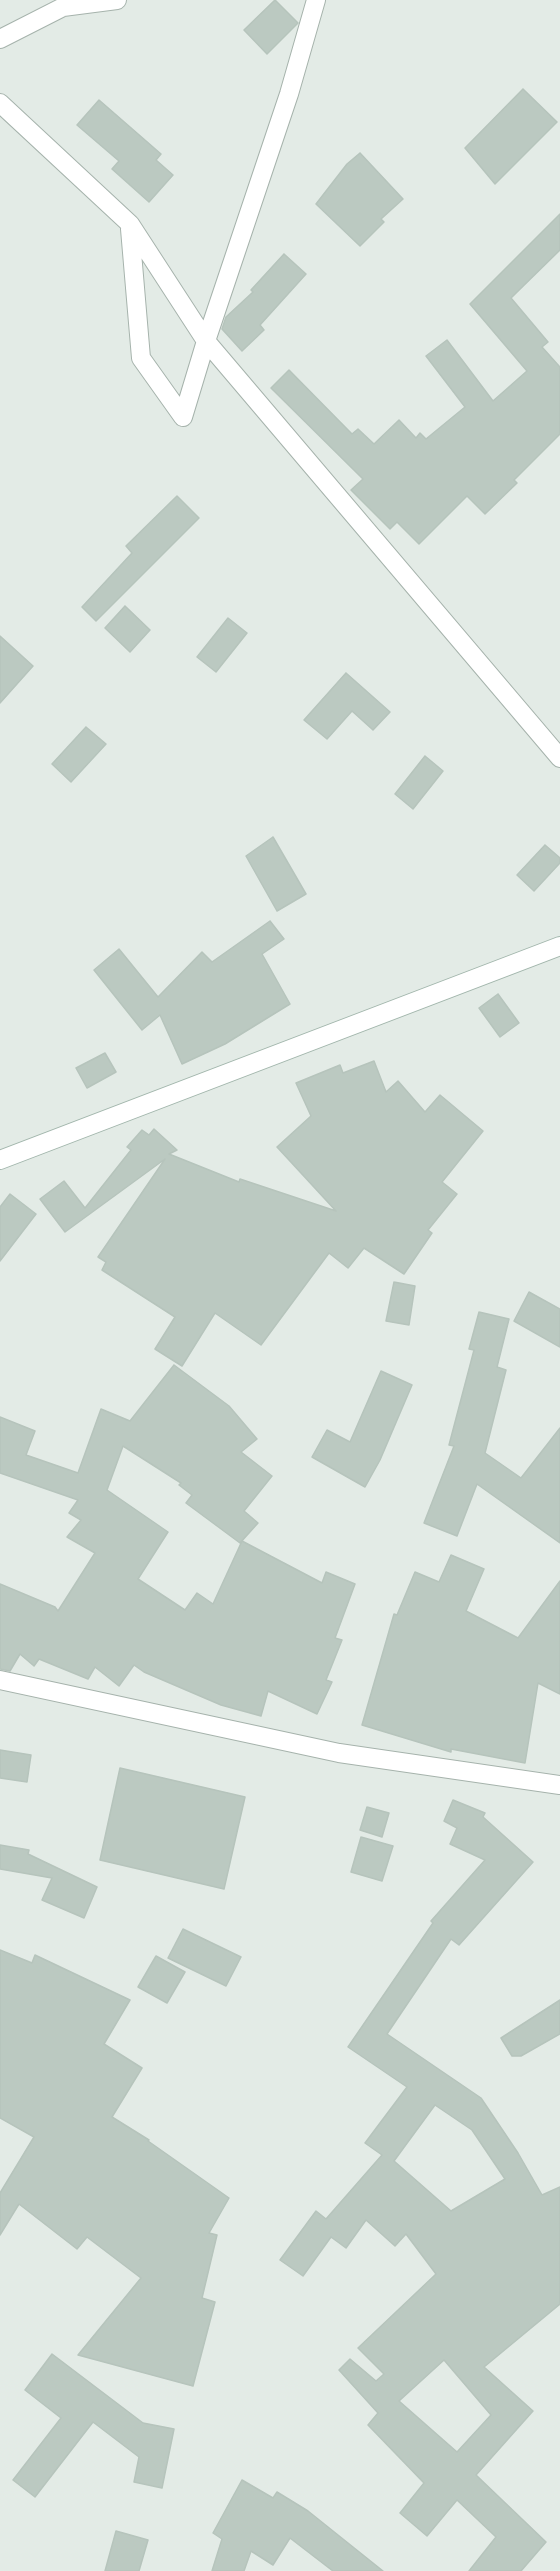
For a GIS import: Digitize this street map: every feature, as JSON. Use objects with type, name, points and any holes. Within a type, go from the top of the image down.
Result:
[{"type":"street","points":[[0,39],[59,4],[117,0]]},
{"type":"street","points":[[130,225],[141,358],[183,417],[206,341],[289,94],[316,0]]},
{"type":"street","points":[[0,103],[130,225],[206,341],[560,758]]},
{"type":"street","points":[[0,1160],[560,946]]},
{"type":"street","points":[[0,1680],[339,1753],[560,1785]]},
{"type":"building","points":[[275,0],[298,23],[267,54],[244,30]]},
{"type":"building","points":[[523,89],[557,122],[495,184],[465,148]]},
{"type":"building","points":[[99,100],[161,154],[156,160],[173,175],[149,202],[112,169],[119,161],[77,125]]},
{"type":"building","points":[[360,153],[403,199],[381,219],[384,222],[360,246],[316,204],[347,164]]},
{"type":"building","points":[[560,214],[560,250],[511,298],[548,342],[542,347],[560,367],[560,434],[514,480],[517,483],[485,514],[467,496],[419,544],[397,522],[390,529],[351,490],[363,479],[271,388],[289,370],[352,434],[358,429],[374,444],[399,420],[416,438],[420,433],[426,439],[465,407],[426,356],[447,340],[493,401],[527,371],[470,304]]},
{"type":"building","points":[[284,254],[306,274],[260,325],[264,330],[242,351],[222,329],[226,317],[253,292],[251,290]]},
{"type":"building","points":[[177,496],[199,518],[96,621],[82,607],[132,553],[126,546]]},
{"type":"building","points":[[125,606],[150,630],[130,652],[105,628]]},
{"type":"building","points":[[228,618],[247,633],[216,672],[197,657]]},
{"type":"building","points":[[0,636],[33,666],[0,703]]},
{"type":"building","points":[[346,673],[390,712],[373,730],[352,711],[327,739],[304,720]]},
{"type":"building","points":[[86,727],[106,744],[71,782],[52,764]]},
{"type":"building","points":[[425,756],[443,771],[413,809],[395,794]]},
{"type":"building","points":[[273,837],[306,894],[277,911],[246,856]]},
{"type":"building","points":[[545,845],[560,858],[560,863],[534,891],[517,875]]},
{"type":"building","points":[[270,921],[284,939],[262,954],[290,1004],[225,1044],[182,1064],[160,1015],[142,1030],[94,970],[119,949],[158,997],[202,952],[212,962]]},
{"type":"building","points":[[498,994],[519,1023],[500,1037],[479,1008]]},
{"type":"building","points":[[105,1053],[116,1072],[87,1088],[76,1068]]},
{"type":"building","points":[[374,1061],[386,1092],[398,1081],[425,1112],[440,1095],[483,1131],[442,1182],[457,1194],[428,1230],[432,1233],[404,1274],[364,1248],[348,1268],[329,1253],[261,1345],[215,1313],[182,1366],[155,1349],[175,1317],[102,1270],[106,1262],[98,1257],[165,1159],[65,1232],[40,1199],[64,1181],[85,1208],[131,1150],[127,1147],[142,1130],[149,1135],[154,1129],[177,1150],[169,1154],[239,1182],[240,1179],[336,1211],[277,1147],[311,1116],[296,1083],[340,1065],[343,1073]]},
{"type":"building","points":[[10,1194],[36,1214],[0,1261],[0,1207]]},
{"type":"building","points":[[394,1282],[415,1286],[409,1325],[386,1321]]},
{"type":"building","points":[[529,1292],[560,1309],[560,1347],[514,1321]]},
{"type":"building","points":[[479,1312],[509,1319],[497,1367],[506,1370],[485,1453],[521,1478],[560,1428],[560,1543],[477,1484],[457,1536],[424,1523],[454,1446],[449,1445],[474,1350],[469,1349]]},
{"type":"building","points":[[174,1365],[229,1406],[257,1439],[241,1452],[272,1476],[244,1511],[258,1523],[240,1543],[186,1503],[192,1495],[179,1485],[181,1483],[123,1446],[107,1490],[168,1532],[138,1579],[185,1610],[197,1593],[213,1604],[242,1541],[322,1583],[326,1572],[355,1584],[335,1638],[342,1640],[326,1680],[332,1682],[317,1714],[268,1691],[261,1716],[221,1705],[144,1672],[134,1665],[119,1686],[95,1667],[88,1679],[39,1659],[34,1666],[20,1654],[10,1671],[0,1669],[0,1584],[55,1607],[58,1611],[95,1553],[67,1537],[81,1520],[69,1513],[78,1500],[0,1473],[0,1417],[35,1431],[26,1455],[78,1473],[101,1409],[130,1421]]},
{"type":"building","points":[[381,1371],[412,1385],[380,1460],[365,1487],[312,1457],[327,1430],[350,1442]]},
{"type":"building","points":[[451,1555],[484,1569],[466,1611],[518,1638],[560,1581],[560,1694],[538,1683],[525,1763],[451,1749],[451,1752],[362,1725],[394,1614],[397,1615],[415,1572],[439,1582]]},
{"type":"building","points":[[0,1750],[31,1755],[27,1782],[0,1778]]},
{"type":"building","points":[[120,1768],[245,1797],[224,1889],[100,1860]]},
{"type":"building","points":[[453,1800],[485,1813],[483,1817],[533,1862],[459,1945],[451,1939],[387,2034],[481,2098],[518,2153],[542,2195],[560,2187],[560,2304],[484,2367],[533,2411],[476,2475],[546,2542],[521,2571],[469,2571],[496,2537],[457,2500],[427,2536],[400,2513],[424,2483],[368,2425],[378,2413],[339,2370],[350,2359],[376,2381],[384,2374],[358,2348],[436,2274],[406,2234],[395,2246],[366,2220],[346,2248],[331,2237],[303,2276],[280,2260],[316,2211],[326,2219],[382,2155],[365,2143],[407,2087],[348,2047],[433,1923],[431,1921],[485,1860],[450,1844],[457,1828],[444,1821]],"holes":[[[435,2105],[472,2130],[505,2179],[451,2211],[394,2161]],[[444,2360],[491,2415],[457,2452],[399,2401]]]},
{"type":"building","points":[[367,1807],[389,1813],[382,1837],[360,1830]]},
{"type":"building","points":[[361,1837],[393,1846],[382,1881],[351,1872]]},
{"type":"building","points":[[0,1845],[29,1850],[28,1854],[97,1887],[84,1918],[42,1900],[52,1878],[0,1869]]},
{"type":"building","points":[[183,1929],[241,1957],[226,1986],[168,1958]]},
{"type":"building","points":[[0,1950],[32,1963],[35,1955],[130,2000],[104,2044],[142,2068],[112,2117],[149,2140],[229,2198],[209,2233],[217,2235],[202,2298],[215,2302],[193,2386],[78,2355],[141,2278],[87,2237],[77,2249],[19,2204],[0,2235],[0,2193],[34,2137],[0,2118]]},
{"type":"building","points":[[156,1956],[185,1972],[167,2003],[138,1987]]},
{"type":"building","points":[[560,2000],[560,2034],[521,2056],[512,2056],[501,2038]]},
{"type":"building","points":[[52,2354],[143,2423],[174,2429],[162,2488],[134,2482],[139,2457],[93,2422],[35,2497],[13,2480],[61,2418],[25,2390]]},
{"type":"building","points":[[242,2480],[273,2498],[277,2492],[308,2511],[383,2571],[333,2571],[290,2538],[273,2565],[251,2551],[244,2571],[212,2571],[222,2539],[213,2533]]},
{"type":"building","points":[[116,2531],[148,2540],[139,2571],[105,2571]]}]
